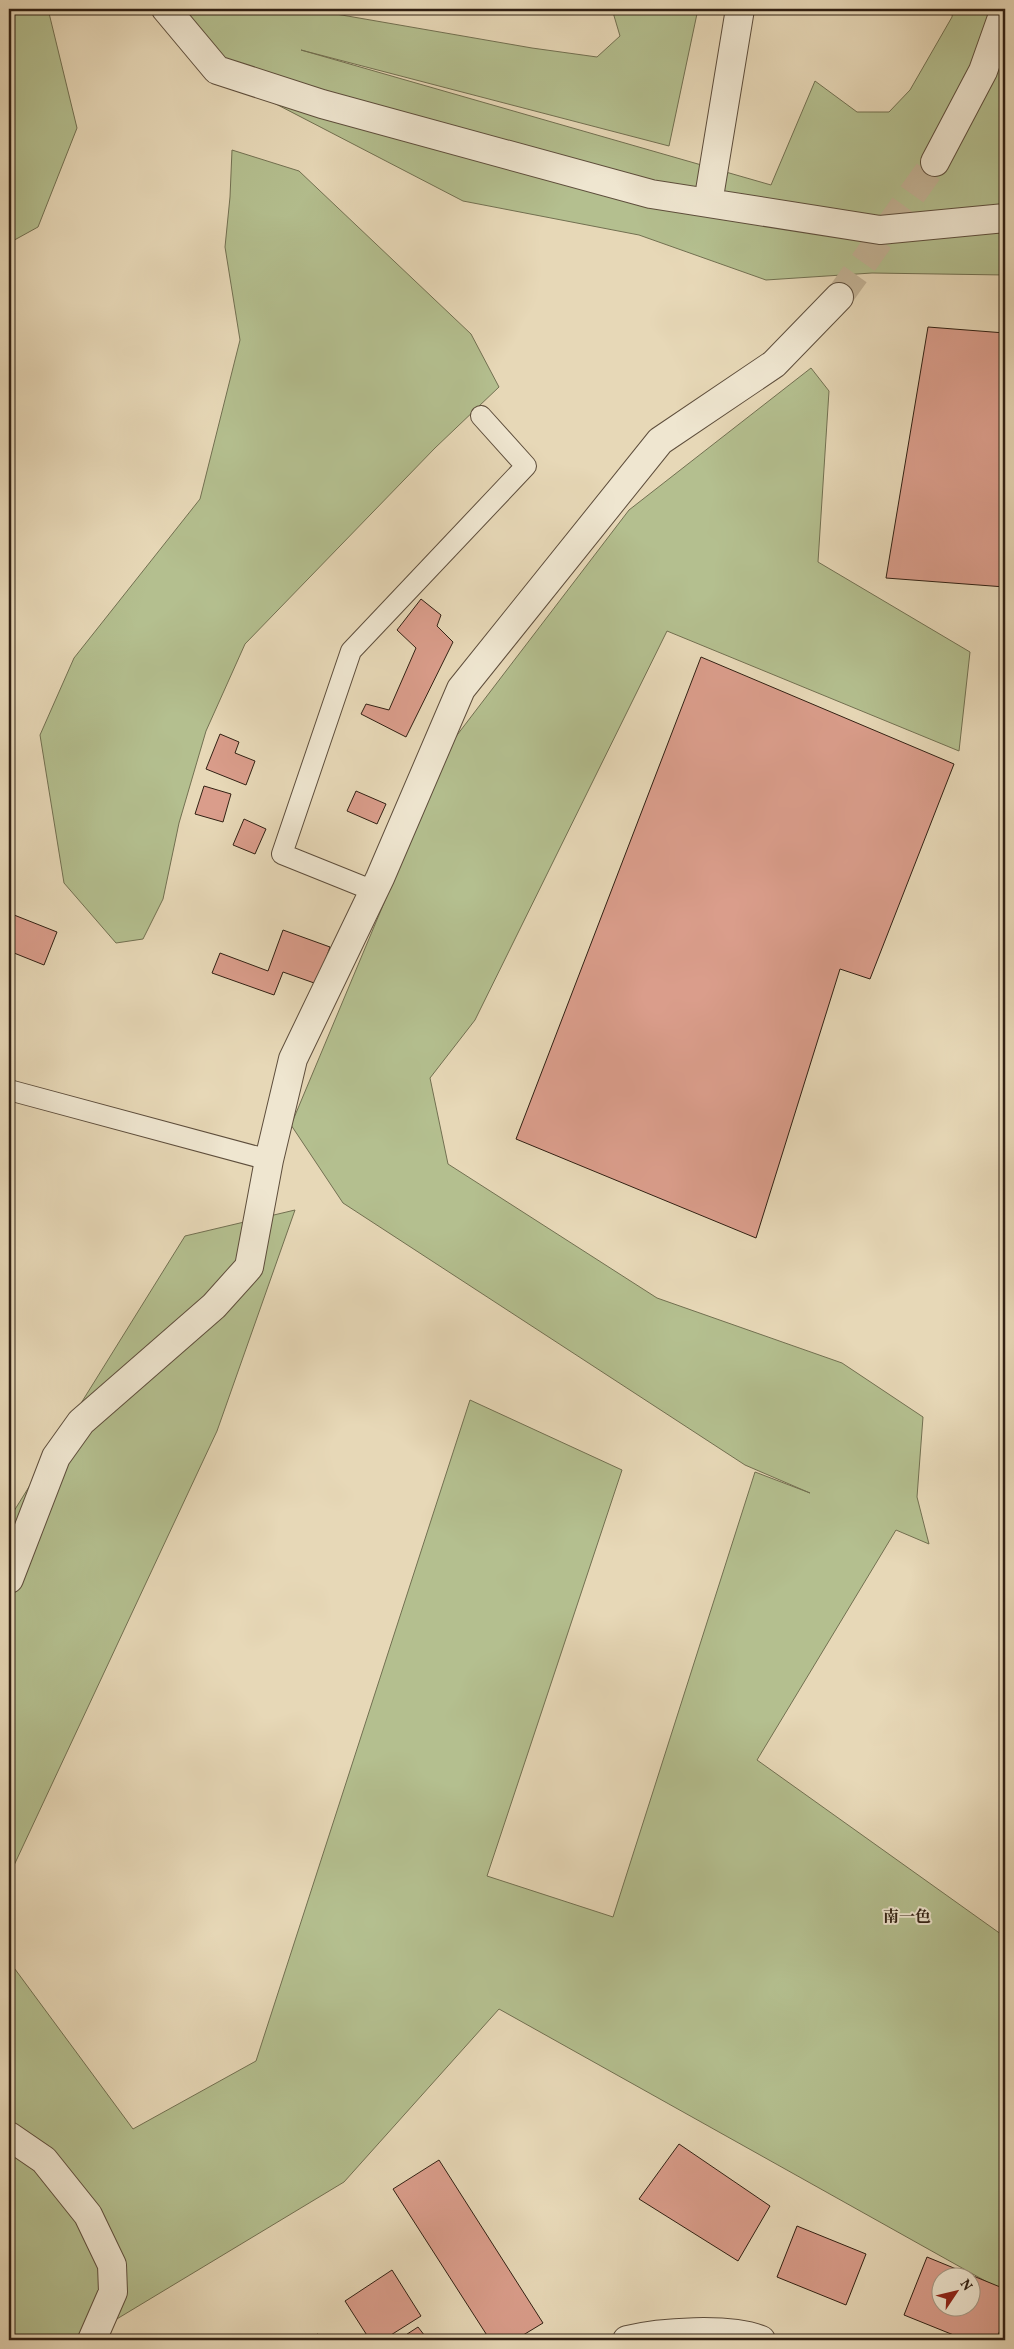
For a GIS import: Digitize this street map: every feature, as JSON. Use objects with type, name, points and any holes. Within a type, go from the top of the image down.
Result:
[{"type":"street","points":[[166,9],[217,70],[322,104],[650,194],[880,230],[1005,218]]},
{"type":"street","points":[[708,204],[740,9]]},
{"type":"street","points":[[935,162],[984,71],[1005,9]]},
{"type":"street","points":[[9,1578],[56,1457],[81,1422],[214,1306],[249,1267],[269,1160],[294,1059],[374,891],[461,690],[660,441],[774,364],[839,297]]},
{"type":"street","points":[[9,2136],[44,2160],[83,2208],[112,2265],[112,2292],[92,2340]]},
{"type":"street","points":[[627,2340],[647,2335],[703,2332],[750,2336],[761,2340]]},
{"type":"lane","points":[[374,891],[282,854],[351,651],[526,466],[481,416]]},
{"type":"lane","points":[[9,1090],[269,1160]]},
{"type":"green space","points":[[9,9],[48,9],[77,128],[38,227],[9,243]]},
{"type":"green space","points":[[160,9],[307,9],[532,48],[597,57],[620,36],[612,9],[698,9],[669,146],[301,50],[771,185],[815,81],[857,112],[889,112],[910,90],[952,17],[953,9],[1005,9],[1005,275],[872,273],[766,280],[639,235],[463,201],[220,75]]},
{"type":"green space","points":[[232,150],[299,171],[471,334],[499,387],[435,448],[245,644],[206,731],[179,823],[163,899],[143,939],[116,943],[64,883],[40,735],[74,658],[200,499],[240,340],[225,247]]},
{"type":"green space","points":[[811,368],[829,391],[818,562],[970,652],[959,751],[667,631],[475,1020],[430,1078],[448,1164],[657,1298],[842,1363],[923,1417],[917,1497],[929,1544],[896,1530],[757,1760],[1005,1937],[1005,2292],[982,2279],[982,2266],[959,2266],[499,2009],[344,2182],[82,2340],[9,2340],[9,1961],[133,2129],[256,2061],[470,1400],[622,1470],[487,1876],[613,1917],[755,1472],[810,1493],[745,1465],[343,1203],[291,1125],[451,743],[629,510]]},
{"type":"green space","points":[[295,1210],[217,1431],[9,1876],[9,1519],[185,1236]]},
{"type":"building","points":[[928,327],[1005,333],[1005,587],[886,578]]},
{"type":"building","points":[[421,599],[441,615],[437,626],[453,642],[406,737],[361,714],[366,704],[389,710],[416,648],[397,630]]},
{"type":"building","points":[[701,657],[954,764],[870,979],[840,969],[756,1238],[516,1139]]},
{"type":"building","points":[[220,734],[239,742],[235,753],[255,761],[246,785],[206,769]]},
{"type":"building","points":[[204,786],[231,794],[223,822],[195,814]]},
{"type":"building","points":[[356,791],[386,804],[377,824],[347,811]]},
{"type":"building","points":[[244,819],[266,829],[255,854],[233,845]]},
{"type":"building","points":[[9,913],[57,932],[44,965],[9,951]]},
{"type":"building","points":[[283,930],[330,947],[317,984],[283,972],[274,995],[212,973],[220,953],[268,971]]},
{"type":"building","points":[[679,2144],[770,2206],[738,2261],[639,2199]]},
{"type":"building","points":[[439,2160],[543,2323],[515,2340],[490,2340],[393,2189]]},
{"type":"building","points":[[797,2226],[866,2254],[846,2305],[777,2277]]},
{"type":"building","points":[[927,2257],[949,2266],[932,2266],[932,2316],[982,2316],[982,2280],[1005,2289],[1005,2318],[996,2340],[966,2340],[904,2315]]},
{"type":"building","points":[[392,2270],[421,2316],[383,2340],[370,2340],[345,2301]]},
{"type":"building","points":[[418,2327],[428,2340],[398,2340]]},
{"type":"building","points":[[318,2334],[320,2340],[304,2340]]},
{"type":"tunnel","points":[[839,297],[935,162]]},
{"type":"district","name":"南一色","points":[[907,1916]]}]
